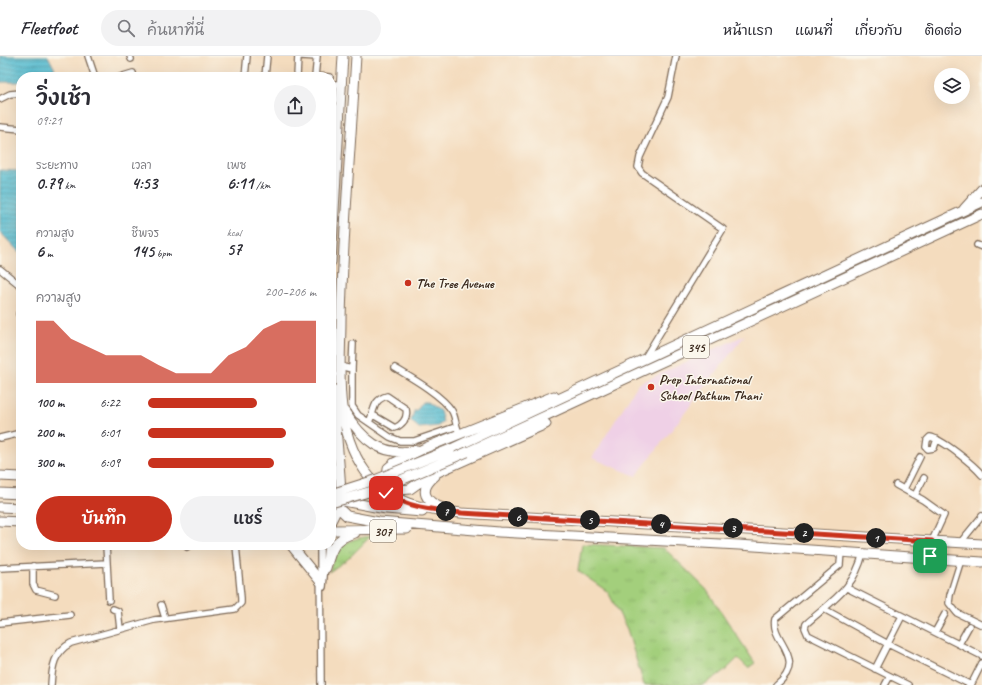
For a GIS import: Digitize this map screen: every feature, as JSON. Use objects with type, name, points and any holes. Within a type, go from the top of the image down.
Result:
[{"type":"main road","points":[[336,150],[343,56]]},
{"type":"main road","points":[[356,56],[344,244],[339,369],[342,406],[350,440],[357,457],[365,471],[386,493],[401,501],[423,508],[462,513]]},
{"type":"main road","points":[[964,210],[982,190]]},
{"type":"main road","name":"345","points":[[336,501],[376,480],[451,449],[982,202]]},
{"type":"main road","name":"345","points":[[336,502],[382,488],[467,452],[982,214]]},
{"type":"main road","points":[[968,220],[982,217]]},
{"type":"main road","points":[[336,384],[339,369]]},
{"type":"main road","points":[[580,401],[553,420],[439,473],[427,477],[410,489],[404,491],[400,490],[387,479],[388,468],[394,463],[458,430],[539,400],[593,383]]},
{"type":"main road","points":[[342,406],[356,428],[371,443],[379,447],[400,452],[425,448]]},
{"type":"main road","points":[[336,426],[337,446],[340,456],[336,483]]},
{"type":"main road","points":[[336,450],[337,446]]},
{"type":"main road","points":[[439,473],[430,480],[425,488],[428,500],[434,505],[462,513]]},
{"type":"main road","points":[[0,476],[16,477]]},
{"type":"main road","points":[[0,493],[16,494]]},
{"type":"main road","name":"307","points":[[336,504],[344,506],[367,506],[415,512],[462,513],[982,544]]},
{"type":"main road","points":[[336,506],[343,514],[352,518],[434,527]]},
{"type":"main road","points":[[2,507],[16,508]]},
{"type":"main road","points":[[415,512],[412,518],[422,525]]},
{"type":"main road","points":[[0,521],[16,522]]},
{"type":"main road","name":"307","points":[[336,530],[366,531],[434,527],[841,551],[982,562]]},
{"type":"main road","points":[[336,541],[344,536],[366,531]]},
{"type":"main road","points":[[904,540],[912,546],[913,549],[910,554],[905,556]]},
{"type":"main road","points":[[932,541],[928,550],[933,559]]},
{"type":"main road","points":[[295,550],[320,581]]},
{"type":"main road","points":[[326,568],[331,550]]},
{"type":"street","points":[[88,56],[93,72]]},
{"type":"street","points":[[245,72],[247,56]]},
{"type":"street","points":[[265,72],[267,56]]},
{"type":"street","points":[[297,72],[298,56]]},
{"type":"street","points":[[302,56],[317,56],[315,72]]},
{"type":"street","points":[[644,359],[723,229],[642,173],[638,167],[640,157],[668,97],[676,56]]},
{"type":"street","points":[[336,79],[341,81]]},
{"type":"street","points":[[336,82],[341,81]]},
{"type":"street","points":[[0,99],[10,94],[16,93]]},
{"type":"street","points":[[0,127],[16,128]]},
{"type":"street","points":[[0,269],[16,282]]},
{"type":"street","points":[[353,344],[352,406],[358,415],[390,437],[400,441],[414,441],[458,430],[451,410],[418,381],[395,368]]},
{"type":"street","points":[[339,369],[352,370]]},
{"type":"street","points":[[368,422],[373,415],[375,403],[380,398],[387,396],[406,409],[407,414],[405,420],[395,428],[390,437]]},
{"type":"street","points":[[373,415],[395,428]]},
{"type":"street","points":[[0,438],[16,434]]},
{"type":"street","points":[[937,439],[952,449],[982,475]]},
{"type":"street","points":[[904,489],[920,457]]},
{"type":"street","points":[[915,496],[924,478]]},
{"type":"street","points":[[896,485],[944,515],[932,541]]},
{"type":"street","points":[[960,543],[982,516]]},
{"type":"street","points":[[106,550],[109,600]]},
{"type":"street","points":[[51,685],[55,658],[65,646],[80,639],[165,618],[235,609],[241,598],[236,550]]},
{"type":"street","points":[[320,550],[321,685]]},
{"type":"street","points":[[321,595],[326,568],[326,550]]},
{"type":"street","points":[[776,685],[787,672],[789,664],[785,647],[775,629],[775,619],[840,565],[841,551]]},
{"type":"street","points":[[863,553],[856,576],[847,588],[806,624],[805,628],[808,635],[908,685]]},
{"type":"street","points":[[961,560],[949,603],[957,613],[982,624]]},
{"type":"street","points":[[0,568],[107,563]]},
{"type":"street","points":[[32,566],[33,584],[36,590],[55,595]]},
{"type":"street","points":[[847,588],[982,656]]},
{"type":"street","points":[[161,605],[165,618]]},
{"type":"street","points":[[113,609],[118,611],[120,629]]},
{"type":"street","points":[[824,609],[888,644],[971,685],[982,662]]},
{"type":"street","points":[[935,632],[945,614]]},
{"type":"street","points":[[0,623],[70,615]]},
{"type":"street","points":[[875,669],[902,616]]},
{"type":"street","points":[[959,644],[969,626]]},
{"type":"street","points":[[885,685],[890,676]]},
{"type":"shaded area","points":[[745,335],[636,476],[592,458],[638,384]]},
{"type":"green space","points":[[371,536],[348,559],[329,572],[335,556],[343,545],[354,540]]},
{"type":"green space","points":[[582,544],[664,548],[706,589],[755,663],[748,668],[738,658],[726,670],[703,685],[644,685],[627,629],[608,592],[578,571]]},
{"type":"water","points":[[0,56],[48,56],[56,72],[16,72],[16,82],[0,82]]},
{"type":"water","points":[[0,170],[16,171],[16,249],[0,232]]},
{"type":"water","points":[[422,402],[427,402],[440,411],[443,422],[438,426],[419,428],[411,421],[414,411],[417,410]]},
{"type":"place","name":"The Tree Avenue","points":[[408,283]]},
{"type":"place","name":"Prep International School Pathum Thani","points":[[651,387]]},
{"type":"route","points":[[386,493],[401,501],[423,508],[462,513],[932,541],[928,550],[930,556]]}]
